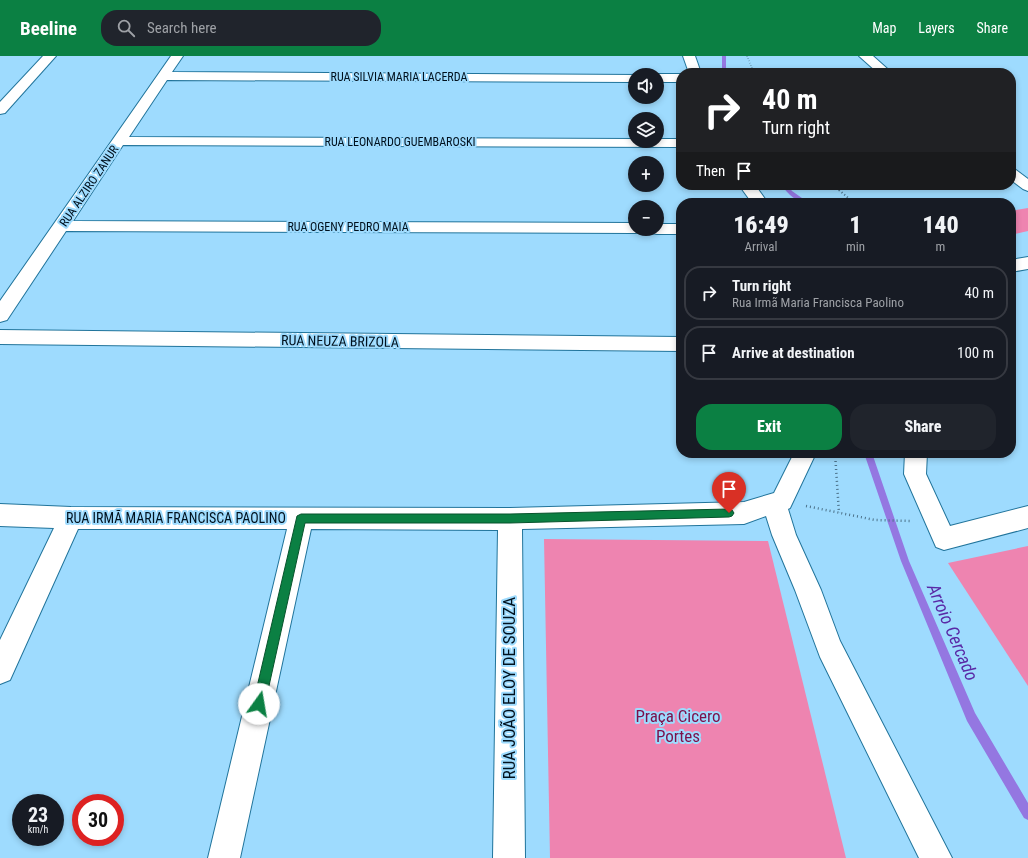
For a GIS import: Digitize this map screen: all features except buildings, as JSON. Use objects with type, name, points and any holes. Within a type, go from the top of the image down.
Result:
[{"type":"street","points":[[0,110],[50,56]]},
{"type":"street","name":"RUA ALZIRO ZANUR","points":[[0,315],[177,56]]},
{"type":"street","points":[[689,56],[693,68]]},
{"type":"street","points":[[865,56],[880,68]]},
{"type":"street","name":"RUA SILVIA MARIA LACERDA","points":[[163,76],[628,78]]},
{"type":"street","points":[[664,78],[676,78]]},
{"type":"street","name":"RUA LEONARDO GUEMBAROSKI","points":[[119,141],[676,143]]},
{"type":"street","points":[[1016,177],[1028,186]]},
{"type":"street","name":"RUA OGENY PEDRO MAIA","points":[[61,226],[628,228]]},
{"type":"street","points":[[664,229],[676,229]]},
{"type":"street","points":[[1016,265],[1028,263]]},
{"type":"street","name":"RUA NEUZA BRIZOLA","points":[[0,337],[676,344]]},
{"type":"street","points":[[802,458],[778,502],[784,535],[808,590],[829,648],[936,858]]},
{"type":"street","points":[[916,458],[915,474],[944,539],[1028,518]]},
{"type":"street","name":"RUA IRMÃ MARIA FRANCISCA PAOLINO","points":[[0,515],[71,518],[510,519],[744,512],[778,502]]},
{"type":"street","points":[[0,670],[71,518]]},
{"type":"street","points":[[224,858],[301,519]]},
{"type":"street","name":"RUA JOÃO ELOY DE SOUZA","points":[[509,858],[510,519]]},
{"type":"path","points":[[747,56],[752,68]]},
{"type":"path","points":[[839,190],[848,198]]},
{"type":"path","points":[[835,458],[839,512]]},
{"type":"path","points":[[778,502],[839,512],[875,520],[914,522]]},
{"type":"green space","points":[[1028,208],[1028,231],[1016,234],[1016,210]]},
{"type":"green space","name":"Praça Cicero Portes","points":[[544,539],[768,541],[846,858],[550,858]]},
{"type":"green space","points":[[1028,546],[1028,686],[948,563]]},
{"type":"waterway","name":"Arroio Cercado","points":[[724,56],[724,68]]},
{"type":"waterway","name":"Arroio Cercado","points":[[788,190],[799,198]]},
{"type":"waterway","name":"Arroio Cercado","points":[[870,458],[905,561],[971,717],[1028,814]]},
{"type":"route","points":[[259,704],[301,519],[510,519],[729,513]]}]
